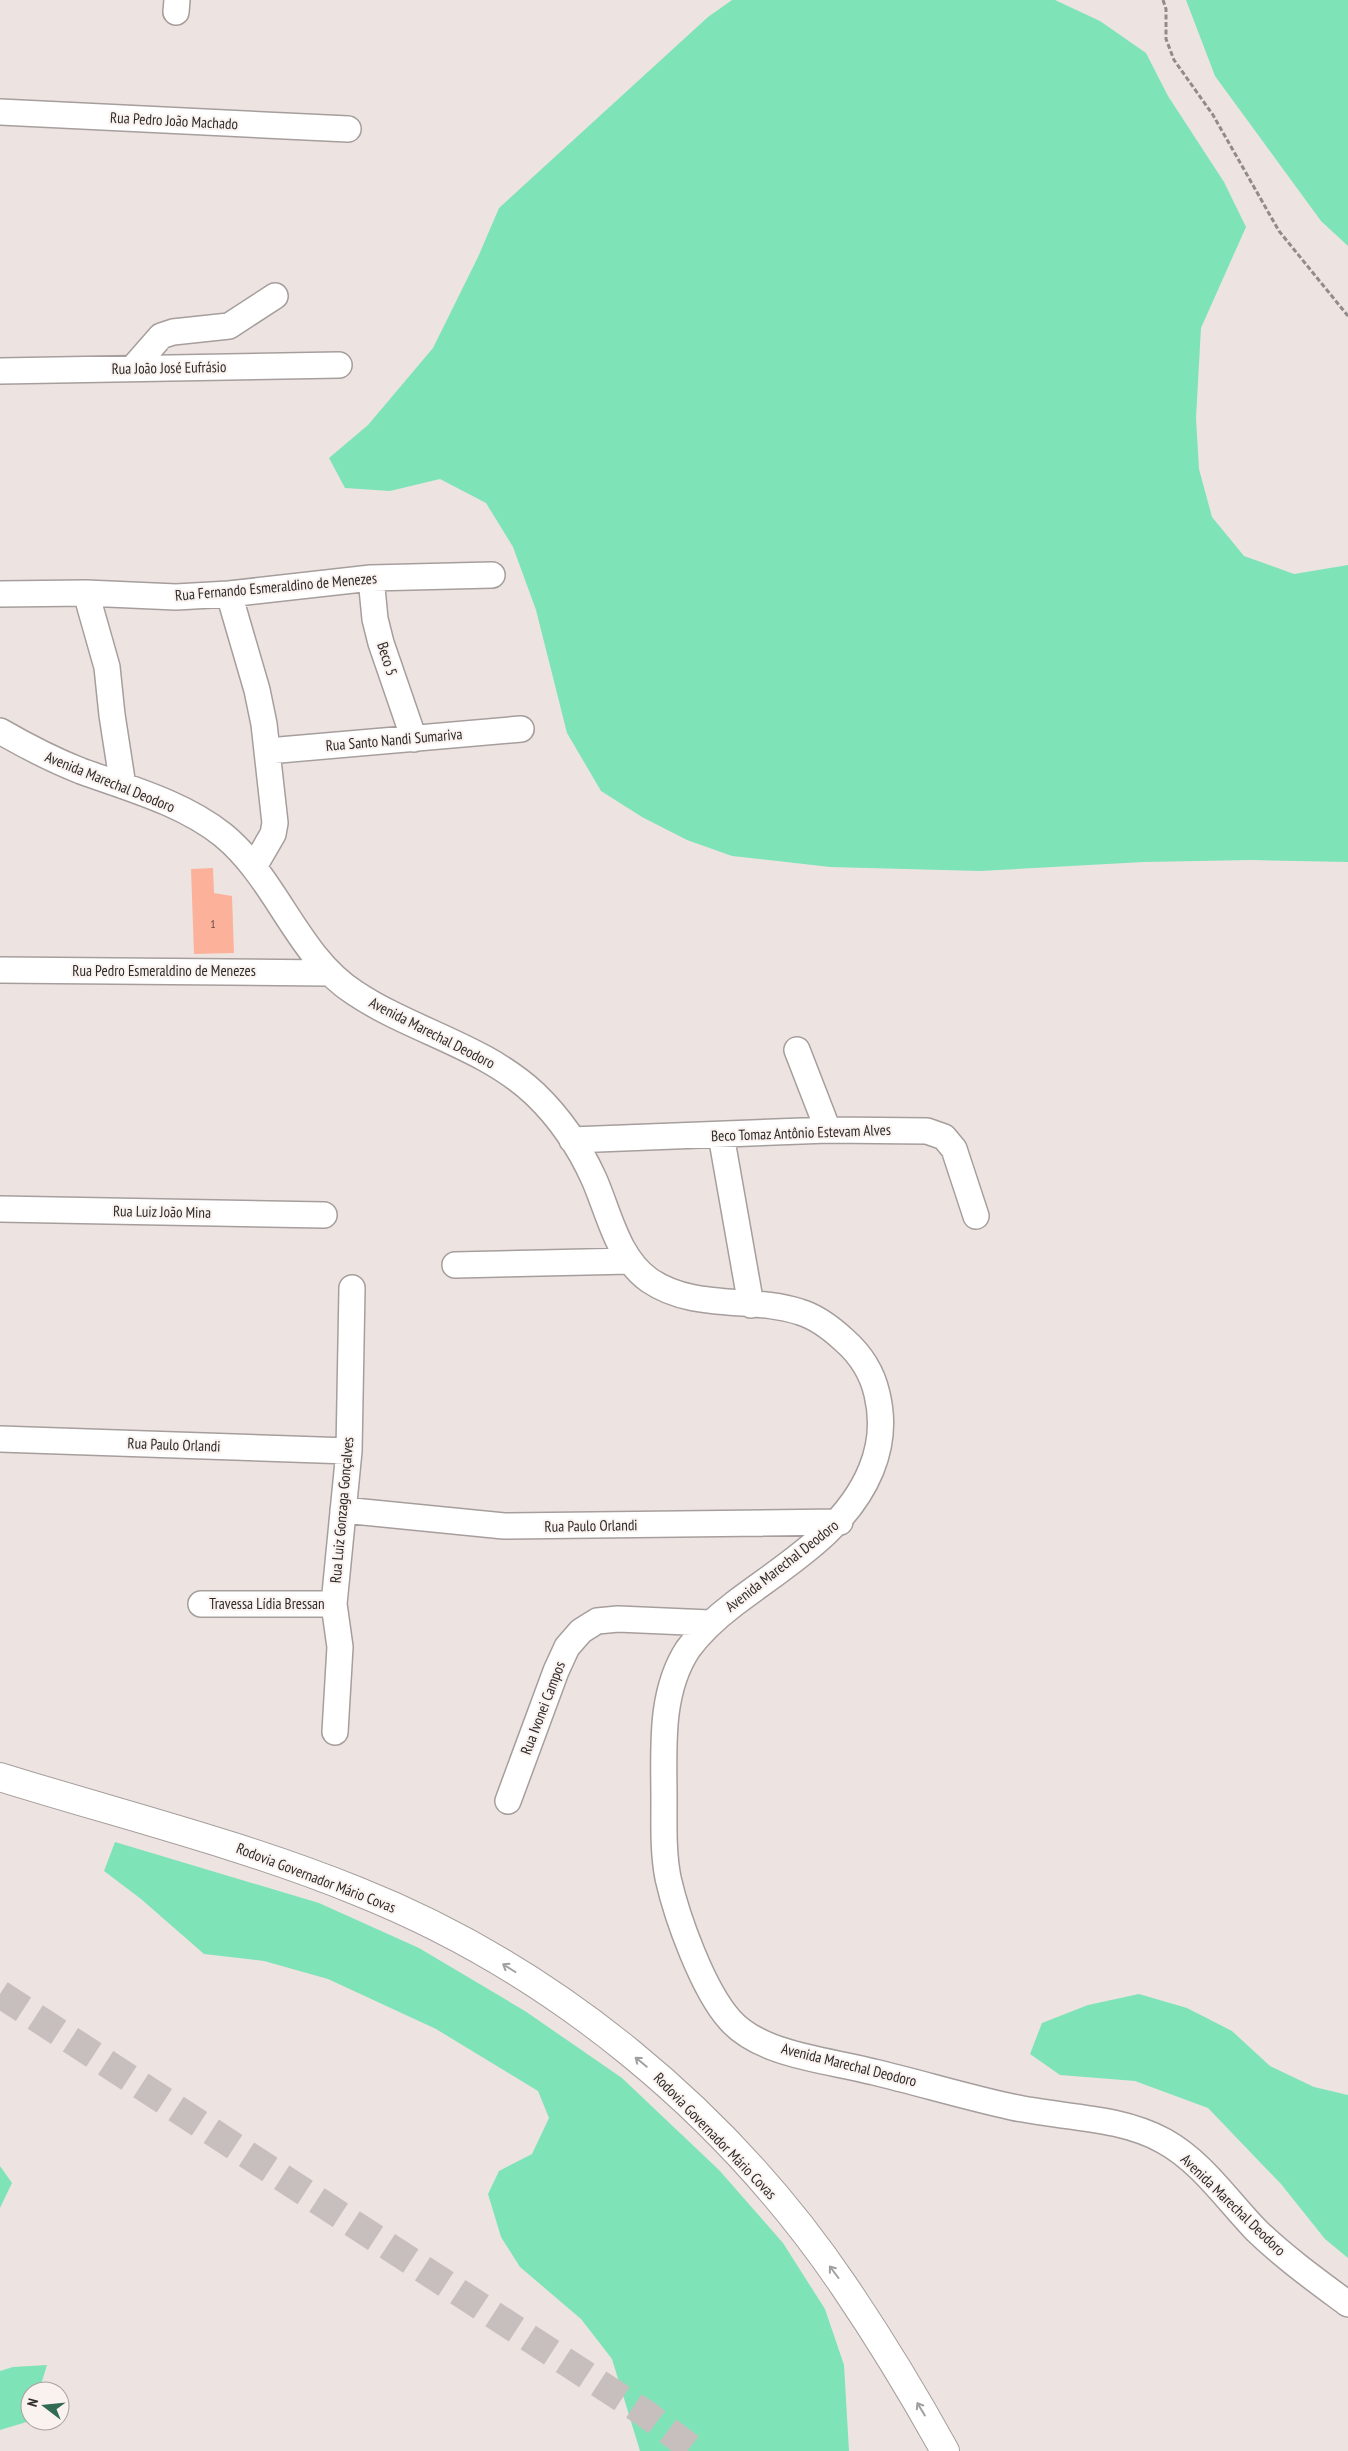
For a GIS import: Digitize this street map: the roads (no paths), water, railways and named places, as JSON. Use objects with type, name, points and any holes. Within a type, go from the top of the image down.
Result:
[{"type":"highway","name":"Rodovia Governador Mário Covas","points":[[0,1777],[241,1849],[359,1891],[422,1919],[551,1993],[656,2074],[753,2172],[796,2222],[843,2284],[886,2350],[945,2451]]},
{"type":"street","name":"Rua Pedro João Machado","points":[[0,112],[348,129]]},
{"type":"street","points":[[133,368],[161,336],[172,332],[229,326],[275,296]]},
{"type":"street","name":"Rua João José Eufrásio","points":[[0,371],[339,365]]},
{"type":"street","name":"Rua Fernando Esmeraldino de Menezes","points":[[0,594],[86,593],[176,597],[229,594],[371,578],[492,575]]},
{"type":"street","name":"Beco 5","points":[[371,578],[375,619],[381,643],[414,739]]},
{"type":"street","points":[[86,593],[108,667],[112,715],[123,786]]},
{"type":"street","points":[[229,594],[256,690],[268,751],[275,824],[273,834],[255,865]]},
{"type":"street","name":"Rua Santo Nandi Sumariva","points":[[268,751],[521,729]]},
{"type":"street","name":"Avenida Marechal Deodoro","points":[[0,731],[34,751],[180,810],[211,826],[255,865],[328,973],[352,992],[377,1006],[470,1050],[499,1067],[536,1095],[558,1118],[572,1140],[591,1172],[619,1240],[630,1261],[649,1280],[678,1294],[711,1301],[779,1307],[805,1313],[828,1327],[853,1347],[870,1372],[878,1398],[879,1448],[857,1500],[840,1522],[710,1623],[689,1648],[675,1674],[667,1706],[664,1747],[664,1848],[669,1882],[692,1950],[710,1991],[731,2022],[757,2041],[795,2055],[840,2063],[1011,2107],[1099,2121],[1138,2131],[1164,2141],[1190,2160],[1222,2191],[1258,2232],[1296,2265],[1348,2304]]},
{"type":"street","name":"Rua Pedro Esmeraldino de Menezes","points":[[0,970],[328,973]]},
{"type":"street","points":[[797,1050],[828,1130]]},
{"type":"street","name":"Beco Tomaz Antônio Estevam Alves","points":[[572,1140],[828,1130],[907,1130],[927,1132],[944,1137],[954,1149],[976,1216]]},
{"type":"street","points":[[720,1135],[751,1305]]},
{"type":"street","name":"Rua Luiz João Mina","points":[[0,1209],[324,1214]]},
{"type":"street","points":[[455,1265],[630,1261]]},
{"type":"street","name":"Rua Luiz Gonzaga Gonçalves","points":[[335,1732],[340,1647],[334,1604],[349,1451],[352,1288]]},
{"type":"street","name":"Rua Paulo Orlandi","points":[[0,1439],[349,1451]]},
{"type":"street","name":"Rua Paulo Orlandi","points":[[343,1510],[504,1526],[840,1522]]},
{"type":"street","name":"Travessa Lídia Bressan","points":[[201,1604],[334,1604]]},
{"type":"street","name":"Rua Ivonei Campos","points":[[508,1802],[556,1671],[567,1647],[581,1631],[597,1621],[618,1619],[710,1623]]},
{"type":"tunnel","points":[[0,1994],[646,2414],[695,2451]]}]
